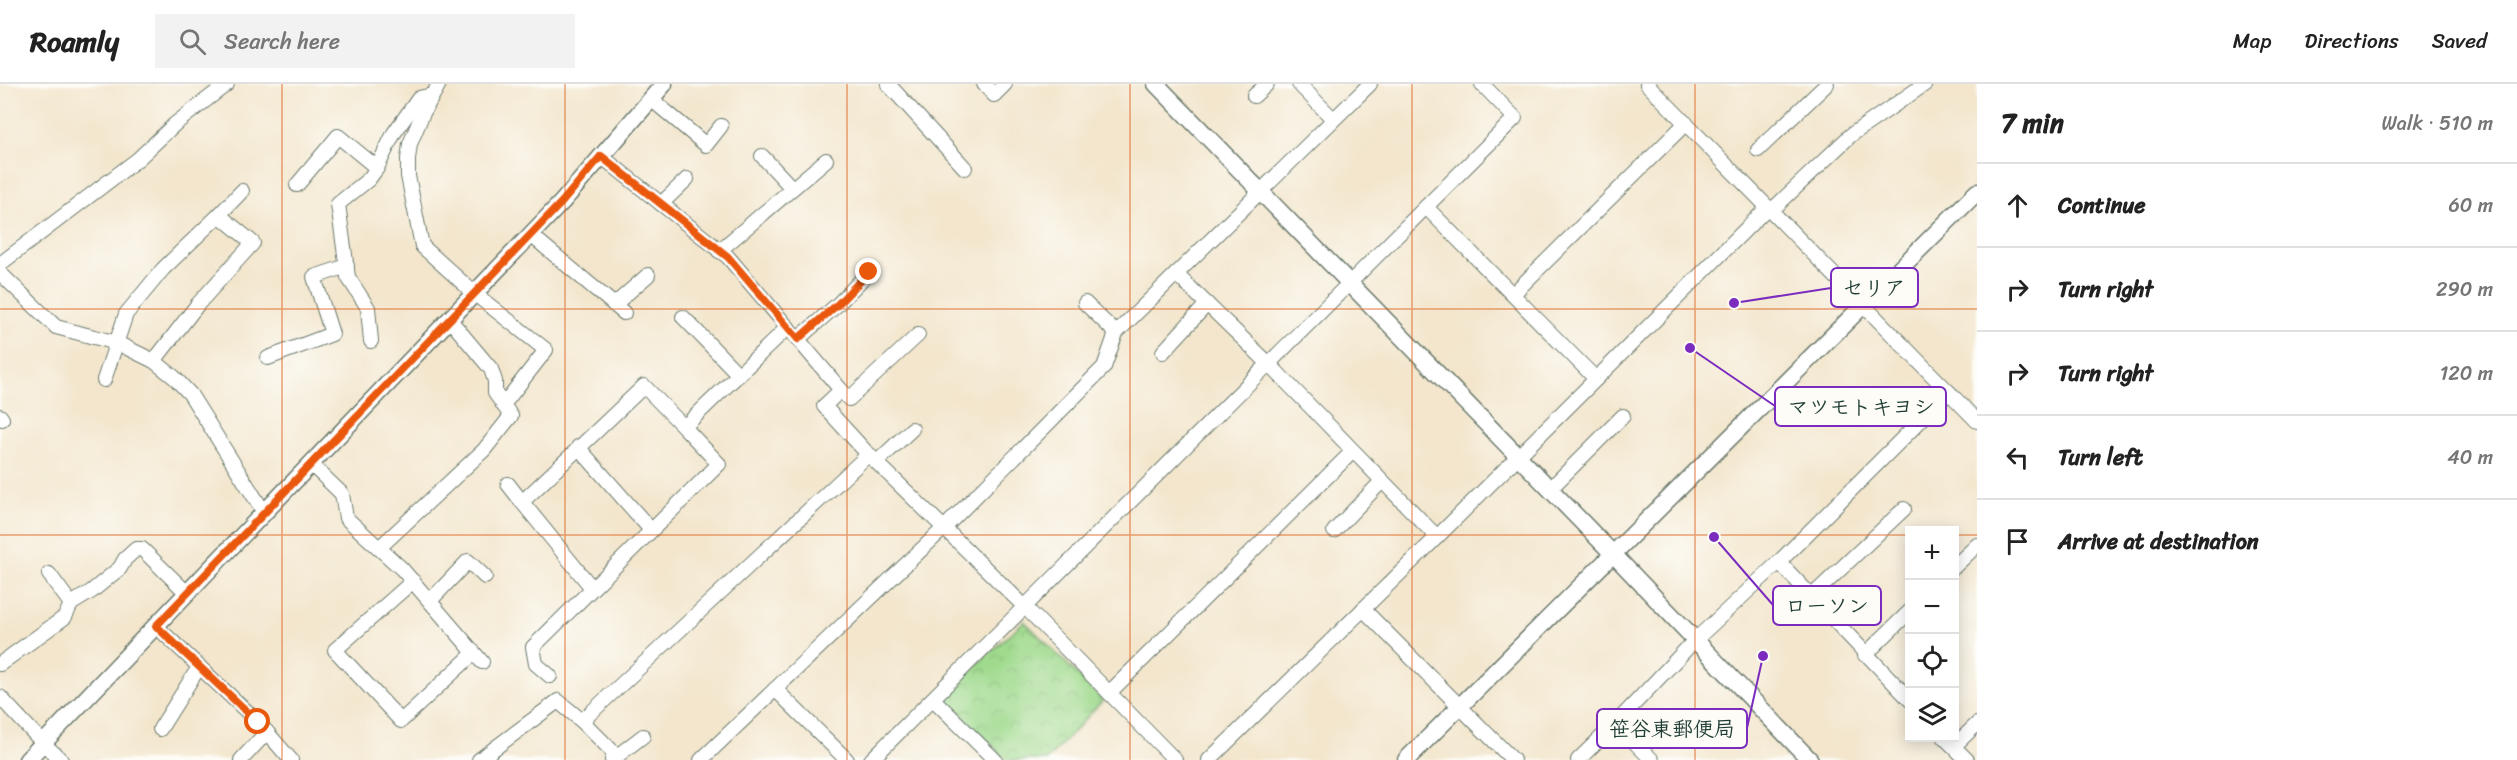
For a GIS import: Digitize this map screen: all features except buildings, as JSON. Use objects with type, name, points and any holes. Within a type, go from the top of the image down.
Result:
[{"type":"street","points":[[0,264],[138,159],[175,124],[227,84]]},
{"type":"street","points":[[27,760],[531,235],[664,84]]},
{"type":"street","points":[[888,84],[965,168]]},
{"type":"street","points":[[984,84],[994,95],[1005,84]]},
{"type":"street","points":[[1156,84],[1810,760]]},
{"type":"street","points":[[1254,96],[1267,84]]},
{"type":"street","points":[[1299,84],[1333,119]]},
{"type":"street","points":[[701,760],[944,528],[1104,367],[1116,333],[1259,190],[1370,84]]},
{"type":"street","points":[[871,760],[1515,118],[1482,84]]},
{"type":"street","points":[[1651,88],[1667,84]]},
{"type":"street","points":[[1758,150],[1825,84]]},
{"type":"street","points":[[1209,760],[1770,209],[1851,135],[1924,84]]},
{"type":"street","points":[[1651,88],[1977,421]]},
{"type":"street","points":[[371,340],[368,308],[348,277],[338,204],[369,178],[377,168],[394,133],[407,113],[419,98],[435,89]]},
{"type":"street","points":[[435,89],[410,144],[408,159],[408,176],[422,246],[475,294],[546,350],[503,405]]},
{"type":"street","points":[[651,99],[706,145],[721,126]]},
{"type":"street","points":[[1513,294],[1686,123]]},
{"type":"street","points":[[297,184],[338,136],[377,168]]},
{"type":"street","points":[[601,156],[728,257],[849,399],[918,335]]},
{"type":"street","points":[[762,156],[792,188]]},
{"type":"street","points":[[719,251],[826,160]]},
{"type":"street","points":[[662,204],[687,179]]},
{"type":"street","points":[[104,380],[126,314],[163,269],[242,191]]},
{"type":"street","points":[[1406,760],[1977,192]]},
{"type":"street","points":[[1426,207],[1596,379]]},
{"type":"street","points":[[154,361],[198,304],[253,243],[219,215]]},
{"type":"street","points":[[531,235],[619,309],[648,275]]},
{"type":"street","points":[[268,358],[332,334],[314,277],[347,266]]},
{"type":"street","points":[[798,339],[838,304],[869,272]]},
{"type":"street","points":[[0,273],[56,327],[117,343],[154,361],[174,377],[190,394],[265,514]]},
{"type":"street","points":[[1176,274],[1269,364],[1437,537]]},
{"type":"street","points":[[1084,303],[1116,333]]},
{"type":"street","points":[[1163,352],[1207,304]]},
{"type":"street","points":[[683,317],[739,375]]},
{"type":"street","points":[[378,548],[484,450],[511,416],[495,393],[495,381],[491,369],[450,320]]},
{"type":"street","points":[[684,427],[789,327]]},
{"type":"street","points":[[522,502],[644,386],[719,464],[533,646],[536,664],[549,676]]},
{"type":"street","points":[[841,390],[824,406],[873,458],[1176,760]]},
{"type":"street","points":[[1578,760],[1694,641],[1779,562],[1949,392]]},
{"type":"street","points":[[1550,489],[1623,416]]},
{"type":"street","points":[[582,721],[873,458],[912,429]]},
{"type":"street","points":[[578,447],[651,530]]},
{"type":"street","points":[[1109,693],[1353,451]]},
{"type":"street","points":[[312,465],[342,494],[346,518],[413,581],[478,657],[401,721],[335,650],[413,581]]},
{"type":"street","points":[[1334,531],[1382,481]]},
{"type":"street","points":[[508,484],[592,588]]},
{"type":"street","points":[[1811,597],[1904,509]]},
{"type":"street","points":[[1959,562],[1977,545]]},
{"type":"street","points":[[0,664],[64,617],[71,604],[106,580],[136,549],[142,549],[186,592]]},
{"type":"street","points":[[430,601],[468,561],[485,577]]},
{"type":"street","points":[[1779,562],[1905,695]]},
{"type":"street","points":[[49,574],[71,604]]},
{"type":"street","points":[[1363,609],[1513,760]]},
{"type":"street","points":[[1865,655],[1905,616]]},
{"type":"street","points":[[156,626],[267,732],[291,760]]},
{"type":"street","points":[[160,729],[199,667]]},
{"type":"street","points":[[1899,690],[1905,684]]},
{"type":"street","points":[[775,689],[847,760]]},
{"type":"street","points":[[0,696],[43,743],[62,760]]},
{"type":"street","points":[[933,699],[995,760]]},
{"type":"street","points":[[479,760],[558,701],[582,721],[615,758],[643,736]]},
{"type":"street","points":[[1616,723],[1652,760]]},
{"type":"street","points":[[1959,736],[1977,724]]},
{"type":"street","points":[[241,760],[267,732]]},
{"type":"street","points":[[1950,742],[1967,760]]},
{"type":"green space","points":[[1024,621],[1103,700],[1047,760],[1007,760],[943,696]]},
{"type":"place","name":"セリア","points":[[1734,303]]},
{"type":"place","name":"マツモトキヨシ","points":[[1690,348]]},
{"type":"place","name":"ローソン","points":[[1714,537]]},
{"type":"place","name":"笹谷東郵便局","points":[[1763,656]]},
{"type":"route","points":[[258,722],[156,626],[562,202],[601,156],[728,257],[798,339],[838,304],[869,272]]}]
